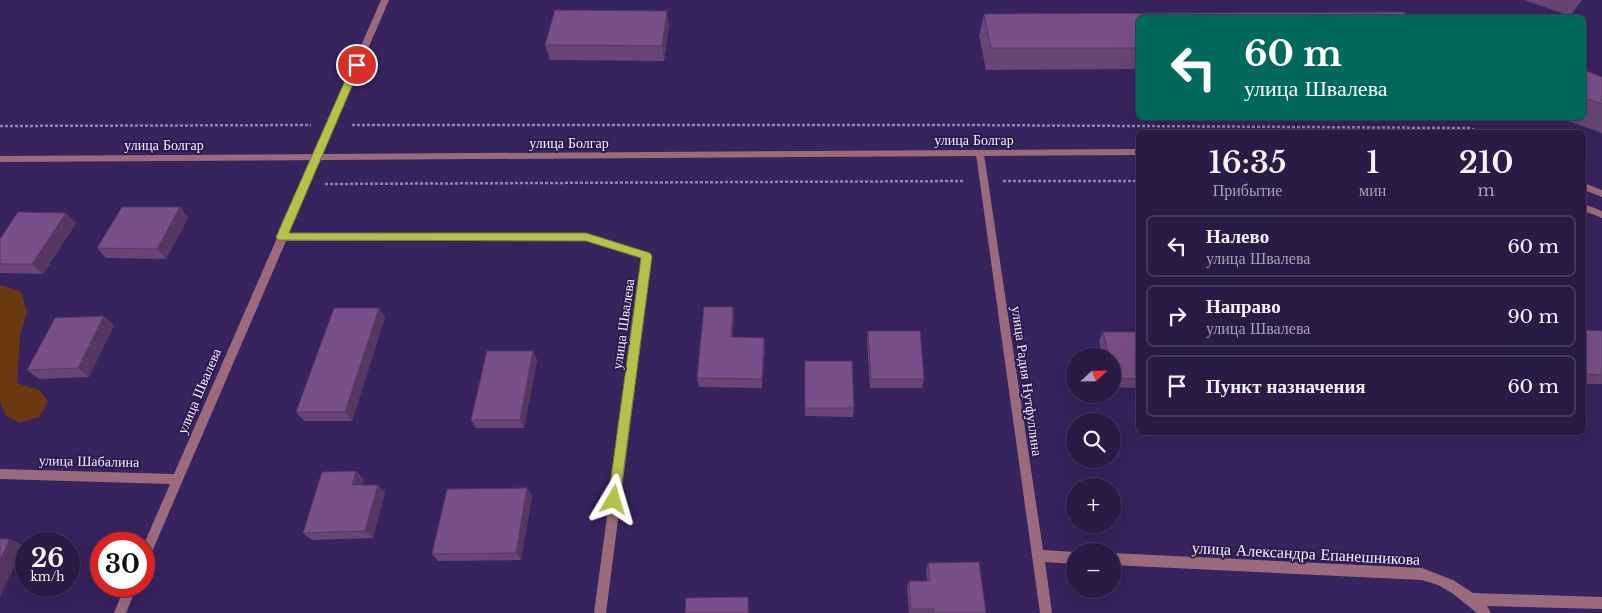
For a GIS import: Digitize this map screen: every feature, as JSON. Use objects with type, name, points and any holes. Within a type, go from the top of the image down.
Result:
[{"type":"street","name":"улица Швалева","points":[[154,532],[385,0]]},
{"type":"street","name":"улица Болгар","points":[[0,160],[1136,152]]},
{"type":"street","name":"улица Радия Нутфуллина","points":[[980,154],[1046,613]]},
{"type":"street","points":[[1586,187],[1602,194]]},
{"type":"street","points":[[1586,208],[1602,215]]},
{"type":"street","name":"улица Швалева","points":[[281,237],[586,237],[647,256],[600,613]]},
{"type":"street","name":"улица Шабалина","points":[[0,474],[177,478]]},
{"type":"street","points":[[1037,556],[1066,558]]},
{"type":"street","name":"улица Александра Епанешникова","points":[[1121,559],[1422,574],[1442,580],[1473,599],[1485,613]]},
{"type":"street","points":[[120,613],[127,597]]},
{"type":"street","points":[[1473,599],[1602,603]]},
{"type":"path","points":[[0,126],[978,125],[1469,128],[1475,130]]},
{"type":"path","points":[[305,184],[1136,181]]},
{"type":"shaded area","points":[[0,285],[21,292],[27,312],[20,336],[17,383],[41,391],[48,402],[39,417],[20,423],[6,416],[0,402]]},
{"type":"building","points":[[555,10],[667,11],[662,46],[545,45]]},
{"type":"building","points":[[1404,12],[1406,15],[1136,15],[1136,48],[991,48],[984,14]]},
{"type":"building","points":[[1586,71],[1602,77],[1602,104],[1586,99]]},
{"type":"building","points":[[122,207],[180,207],[157,249],[97,248]]},
{"type":"building","points":[[18,212],[66,213],[32,264],[0,264],[0,239]]},
{"type":"building","points":[[704,307],[733,307],[731,337],[764,338],[762,379],[697,378]]},
{"type":"building","points":[[334,308],[379,308],[345,412],[296,412]]},
{"type":"building","points":[[104,316],[78,368],[27,370],[55,318]]},
{"type":"building","points":[[1586,330],[1602,331],[1602,375],[1586,374]]},
{"type":"building","points":[[868,331],[920,331],[924,379],[871,379]]},
{"type":"building","points":[[1103,332],[1136,332],[1136,379],[1121,378],[1121,348],[1107,348]]},
{"type":"building","points":[[487,351],[533,351],[520,420],[471,420]]},
{"type":"building","points":[[805,361],[852,361],[854,408],[805,408]]},
{"type":"building","points":[[356,471],[352,485],[378,485],[365,531],[303,533],[322,472]]},
{"type":"building","points":[[527,488],[516,553],[432,554],[447,489]]},
{"type":"building","points":[[0,539],[10,539],[0,560]]},
{"type":"building","points":[[979,562],[986,613],[934,613],[933,609],[911,609],[909,581],[930,581],[928,563]]},
{"type":"building","points":[[748,597],[748,613],[685,613],[686,598]]},
{"type":"route","points":[[357,65],[281,237],[586,237],[647,256],[614,500]]}]
